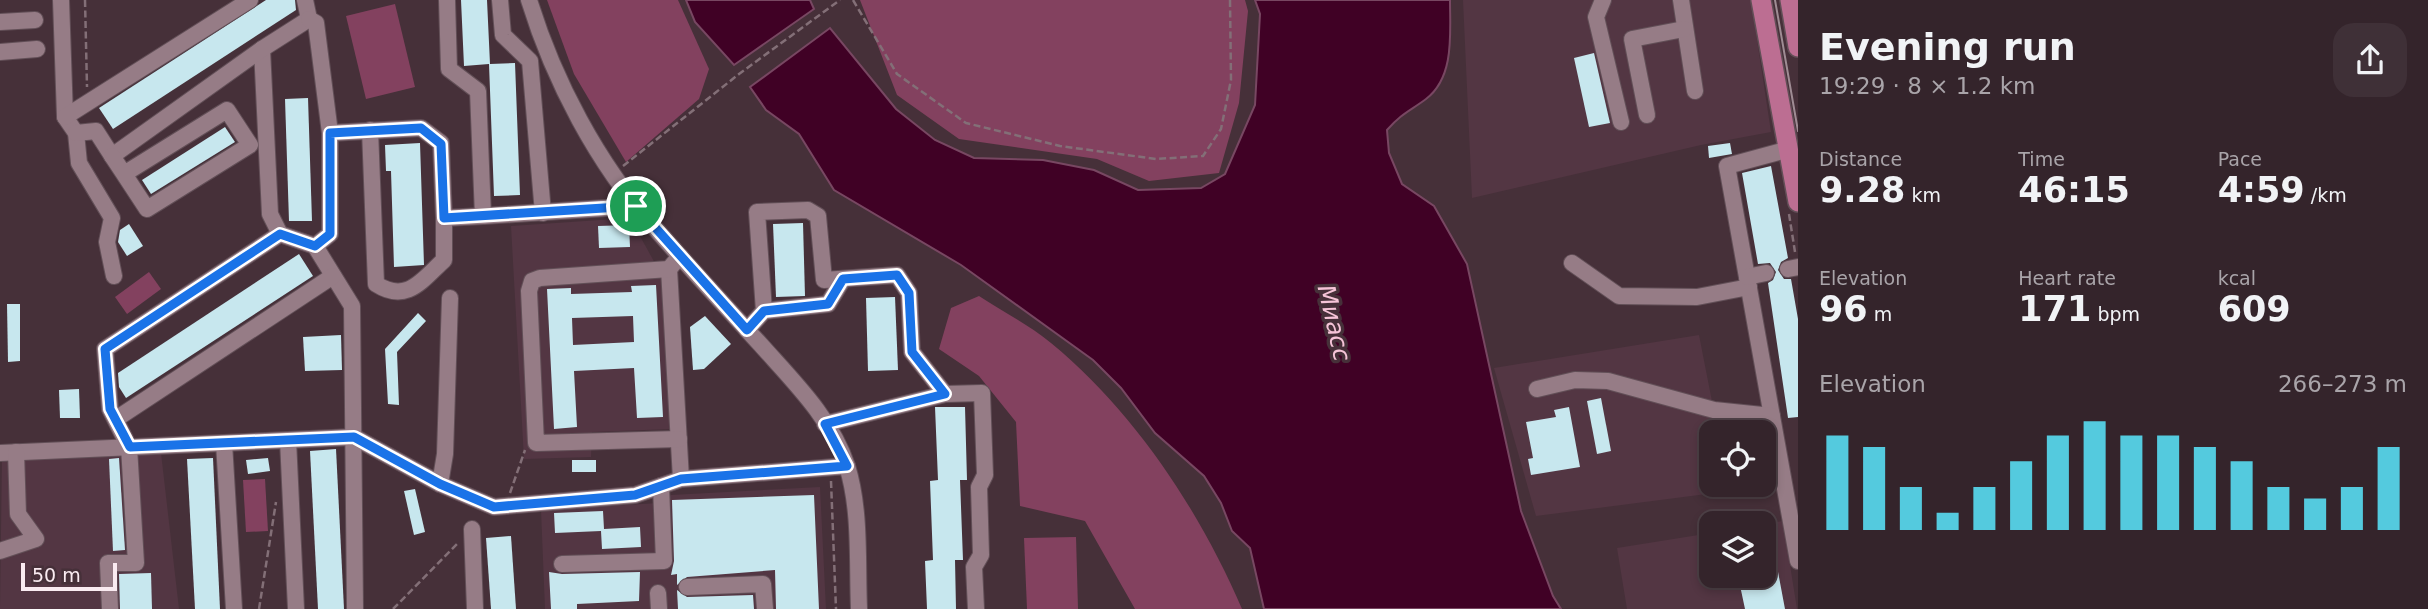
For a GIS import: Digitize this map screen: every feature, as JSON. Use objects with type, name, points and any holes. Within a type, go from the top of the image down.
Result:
[{"type":"main road","points":[[1761,0],[1786,150],[1798,202]]},
{"type":"main road","points":[[1790,0],[1798,47]]},
{"type":"street","points":[[61,0],[65,117],[76,133],[79,163],[113,218],[107,242],[114,276]]},
{"type":"street","points":[[65,117],[250,0]]},
{"type":"street","points":[[305,0],[309,19],[316,23],[330,133],[330,234],[315,246]]},
{"type":"street","points":[[447,0],[449,69],[478,91],[483,216]]},
{"type":"street","points":[[500,0],[503,35],[530,61],[543,213]]},
{"type":"street","points":[[529,0],[571,103],[613,175],[636,206],[804,393],[825,424],[853,499],[859,609]]},
{"type":"street","points":[[1603,0],[1596,17],[1621,122]]},
{"type":"street","points":[[1681,0],[1695,91]]},
{"type":"street","points":[[112,156],[262,48],[309,19]]},
{"type":"street","points":[[0,22],[35,20]]},
{"type":"street","points":[[1647,115],[1632,39],[1684,29]]},
{"type":"street","points":[[262,48],[270,214],[280,234],[315,246],[352,306],[355,609]]},
{"type":"street","points":[[0,52],[37,49]]},
{"type":"street","points":[[76,133],[96,131],[112,156],[147,209],[250,145],[227,110],[124,174]]},
{"type":"street","points":[[330,133],[421,128],[441,144],[444,260],[410,290],[390,293],[376,284],[370,131]]},
{"type":"street","points":[[1786,150],[1727,166],[1772,416],[1795,525],[1798,561]]},
{"type":"street","points":[[444,218],[636,206]]},
{"type":"street","points":[[764,311],[757,212],[808,210],[818,216],[824,280],[897,275],[909,293],[912,352],[945,394]]},
{"type":"street","points":[[110,609],[108,563],[136,563],[130,447],[110,409],[105,349],[280,234]]},
{"type":"street","points":[[679,439],[536,443],[529,291],[532,281],[540,278],[668,269],[680,256]]},
{"type":"street","points":[[1572,263],[1619,296],[1697,297],[1748,282],[1766,273]]},
{"type":"street","points":[[668,269],[681,479]]},
{"type":"street","points":[[116,419],[333,276]]},
{"type":"street","points":[[747,330],[764,311],[828,304],[843,279]]},
{"type":"street","points":[[440,484],[445,454],[450,298]]},
{"type":"street","points":[[1537,389],[1575,380],[1608,381],[1714,410],[1772,416]]},
{"type":"street","points":[[825,424],[945,394],[982,393],[985,475],[979,487],[981,555],[974,567],[976,609]]},
{"type":"street","points":[[0,551],[36,539],[18,514],[8,452],[354,437],[440,484],[494,507],[635,495],[681,479],[839,467]]},
{"type":"street","points":[[288,440],[296,609]]},
{"type":"street","points":[[224,443],[234,609]]},
{"type":"street","points":[[562,564],[664,561],[660,486]]},
{"type":"street","points":[[472,528],[475,609]]},
{"type":"street","points":[[687,587],[763,584],[765,609]]},
{"type":"path","points":[[85,0],[87,104]]},
{"type":"path","points":[[613,175],[739,74],[840,0]]},
{"type":"path","points":[[853,0],[897,74],[966,123],[1060,146],[1156,159],[1203,156],[1221,129],[1231,80],[1230,0]]},
{"type":"path","points":[[835,609],[839,467]]},
{"type":"path","points":[[258,609],[278,492]]},
{"type":"shaded area","points":[[547,0],[678,0],[709,69],[699,99],[626,162],[574,74]]},
{"type":"shaded area","points":[[860,0],[1245,0],[1248,11],[1239,103],[1219,173],[1149,181],[1097,159],[959,139],[897,95]]},
{"type":"shaded area","points":[[1463,0],[1751,0],[1771,132],[1701,145],[1472,198]]},
{"type":"shaded area","points":[[395,4],[415,87],[366,99],[346,16]]},
{"type":"shaded area","points":[[630,218],[667,285],[672,429],[592,432],[591,457],[524,459],[511,226]]},
{"type":"shaded area","points":[[149,272],[161,289],[127,314],[115,297]]},
{"type":"shaded area","points":[[979,296],[1051,343],[1110,399],[1137,431],[1185,500],[1242,609],[1135,609],[1085,521],[1020,506],[1016,422],[979,376],[939,349],[951,308]]},
{"type":"shaded area","points":[[1699,335],[1716,420],[1699,420],[1699,495],[1536,516],[1494,368]]},
{"type":"shaded area","points":[[161,453],[179,609],[0,609],[2,456]]},
{"type":"shaded area","points":[[265,479],[268,531],[246,532],[243,480]]},
{"type":"shaded area","points":[[820,487],[826,609],[545,609],[541,510],[659,503],[671,495]]},
{"type":"shaded area","points":[[1783,521],[1797,609],[1627,609],[1617,548],[1699,535],[1699,588],[1776,588],[1776,522]]},
{"type":"shaded area","points":[[1076,537],[1078,609],[1027,609],[1024,538]]},
{"type":"water","points":[[686,0],[810,0],[814,9],[734,65],[695,22]]},
{"type":"water","name":"Миасс","points":[[1255,0],[1450,0],[1449,54],[1442,79],[1426,99],[1387,130],[1389,153],[1402,184],[1434,206],[1467,264],[1521,511],[1553,596],[1561,609],[1264,609],[1250,548],[1232,531],[1221,503],[1204,476],[1155,433],[1121,388],[1093,360],[961,265],[834,190],[799,134],[766,110],[750,87],[830,28],[896,109],[935,140],[974,158],[1043,160],[1094,170],[1138,190],[1201,188],[1225,174],[1255,105],[1260,14]]},
{"type":"building","points":[[266,0],[295,0],[296,10],[113,129],[99,108]]},
{"type":"building","points":[[461,0],[487,0],[490,64],[515,63],[520,195],[494,196],[489,64],[464,66]]},
{"type":"building","points":[[1594,53],[1610,123],[1589,127],[1574,58]]},
{"type":"building","points":[[308,98],[312,221],[289,221],[285,99]]},
{"type":"building","points":[[225,127],[235,142],[151,194],[142,180]]},
{"type":"building","points":[[420,143],[424,265],[394,267],[391,171],[386,171],[385,145]]},
{"type":"building","points":[[1730,143],[1732,154],[1709,158],[1708,146]]},
{"type":"building","points":[[1771,166],[1788,258],[1781,262],[1778,270],[1784,279],[1791,279],[1798,319],[1798,417],[1788,418],[1768,283],[1773,280],[1776,272],[1770,263],[1758,264],[1742,173]]},
{"type":"building","points":[[803,223],[805,296],[776,297],[773,224]]},
{"type":"building","points":[[129,224],[143,246],[127,256],[118,242],[120,230]]},
{"type":"building","points":[[629,225],[630,247],[599,248],[598,226]]},
{"type":"building","points":[[299,254],[313,276],[126,398],[119,387],[118,373]]},
{"type":"building","points":[[656,285],[663,417],[637,418],[634,368],[574,371],[577,427],[554,429],[547,289],[571,288],[571,294],[632,292],[631,286]],"holes":[[[633,316],[634,342],[573,345],[572,318]]]},
{"type":"building","points":[[895,297],[898,370],[868,371],[866,298]]},
{"type":"building","points":[[7,304],[20,304],[20,361],[8,362]]},
{"type":"building","points":[[418,313],[426,321],[397,352],[399,405],[388,404],[385,349]]},
{"type":"building","points":[[705,316],[731,344],[704,369],[693,370],[690,327]]},
{"type":"building","points":[[341,335],[342,370],[305,371],[303,337]]},
{"type":"building","points":[[79,389],[80,418],[60,418],[59,390]]},
{"type":"building","points":[[1601,398],[1611,451],[1597,454],[1587,401]]},
{"type":"building","points":[[935,407],[965,407],[967,480],[960,480],[963,560],[955,560],[956,609],[927,609],[925,561],[933,560],[930,481],[938,480]]},
{"type":"building","points":[[1569,407],[1580,467],[1531,475],[1528,459],[1533,458],[1526,422],[1556,417],[1554,410]]},
{"type":"building","points":[[336,449],[344,609],[318,609],[310,451]]},
{"type":"building","points":[[119,458],[125,550],[113,551],[109,459]]},
{"type":"building","points":[[213,458],[220,609],[195,609],[187,459]]},
{"type":"building","points":[[268,458],[270,471],[248,474],[246,460]]},
{"type":"building","points":[[572,460],[596,460],[596,472],[572,472]]},
{"type":"building","points":[[415,489],[425,532],[414,535],[404,491]]},
{"type":"building","points":[[814,495],[819,609],[776,609],[775,570],[687,577],[677,585],[677,574],[671,575],[674,561],[672,500]]},
{"type":"building","points":[[603,511],[604,529],[640,527],[641,547],[602,549],[601,531],[555,533],[554,513]]},
{"type":"building","points":[[511,536],[516,609],[491,609],[486,538]]},
{"type":"building","points":[[1776,561],[1785,609],[1745,609],[1741,588],[1776,588]]},
{"type":"building","points":[[549,572],[640,572],[639,601],[577,604],[577,609],[551,609]]},
{"type":"building","points":[[151,573],[152,609],[120,609],[119,574]]},
{"type":"building","points":[[677,590],[687,597],[753,595],[754,609],[678,609]]},
{"type":"tram line","points":[[1775,0],[1798,131]]},
{"type":"route","points":[[421,128],[441,144],[444,218],[603,211],[636,206],[747,330],[764,311],[828,304],[843,279],[897,275],[909,293],[912,352],[945,394],[825,424],[847,466],[681,479],[635,495],[494,507],[440,484],[354,437],[130,447],[110,409],[105,349],[280,234],[315,246],[330,234],[330,133],[421,128]]}]
